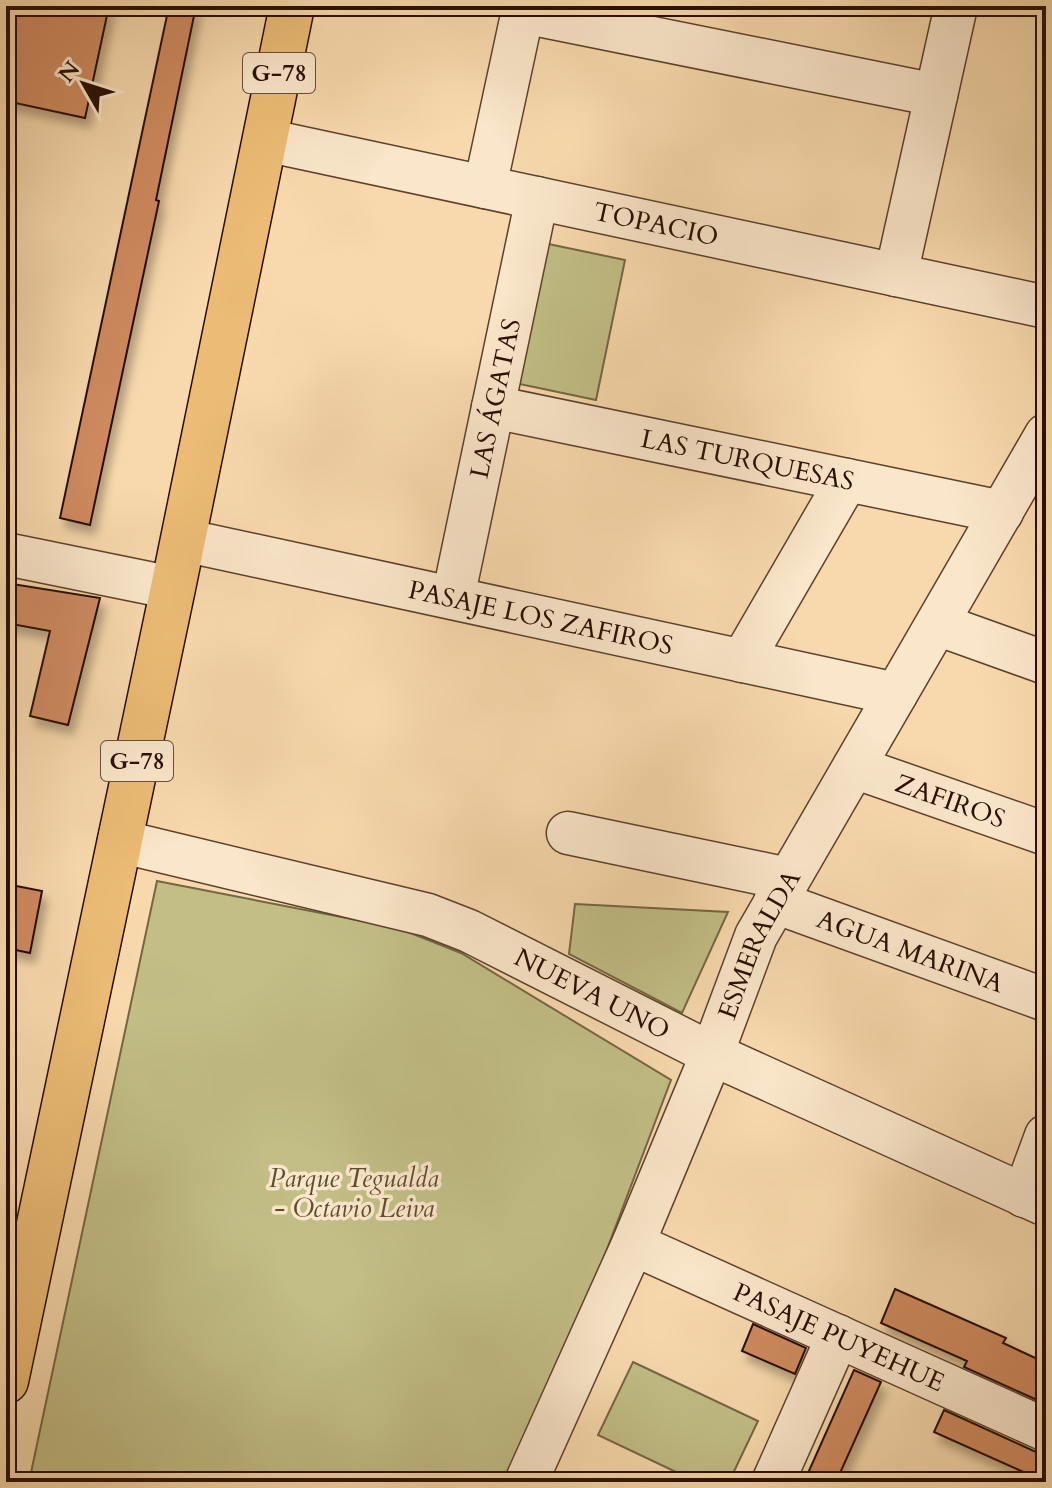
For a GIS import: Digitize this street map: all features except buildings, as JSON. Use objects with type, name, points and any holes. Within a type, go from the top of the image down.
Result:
[{"type":"main road","name":"G-78","points":[[8,1357],[15,1295],[119,841],[292,6]]},
{"type":"street","points":[[896,275],[956,6]]},
{"type":"street","points":[[485,187],[523,9],[936,95]]},
{"type":"street","name":"TOPACIO","points":[[265,140],[1046,307]]},
{"type":"street","name":"LAS ÁGATAS","points":[[453,598],[537,198]]},
{"type":"street","name":"LAS TURQUESAS","points":[[493,407],[847,480],[1021,501]]},
{"type":"street","name":"ESMERALDA","points":[[534,1479],[712,1054],[744,962],[781,891],[937,624],[1021,501],[1046,435]]},
{"type":"street","points":[[742,661],[847,480]]},
{"type":"street","name":"PASAJE LOS ZAFIROS","points":[[183,540],[896,694]]},
{"type":"street","points":[[6,554],[173,588]]},
{"type":"street","points":[[937,624],[1046,663]]},
{"type":"street","name":"ZAFIROS","points":[[854,767],[1046,834]]},
{"type":"street","name":"AGUA MARINA","points":[[568,833],[781,891],[1046,1000]]},
{"type":"street","name":"NUEVA UNO","points":[[119,841],[428,915],[469,931],[712,1054],[1035,1200]]},
{"type":"street","points":[[1035,1200],[1046,1136]]},
{"type":"street","name":"PASAJE PUYEHUE","points":[[633,1244],[1046,1430]]},
{"type":"street","points":[[773,1482],[838,1336]]},
{"type":"green space","points":[[539,242],[625,260],[596,400],[510,382]]},
{"type":"green space","name":"Parque Tegualda - Octavio Leiva","points":[[157,881],[398,928],[461,953],[671,1080],[519,1482],[29,1482]]},
{"type":"green space","points":[[575,904],[728,912],[682,1013],[569,954]]},
{"type":"green space","points":[[633,1362],[758,1421],[729,1482],[697,1482],[598,1435]]}]
